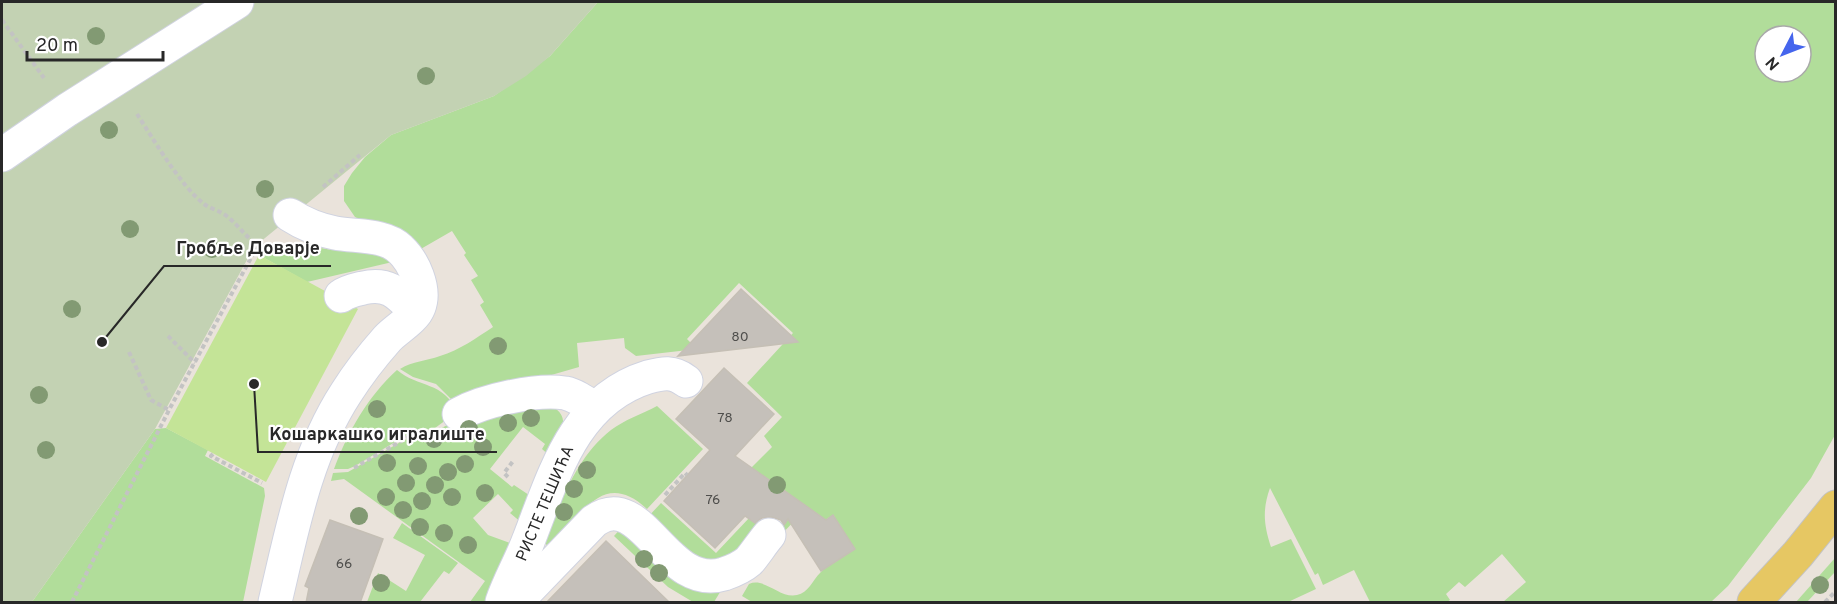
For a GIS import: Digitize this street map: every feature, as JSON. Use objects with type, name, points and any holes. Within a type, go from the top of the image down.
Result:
[{"type":"main road","points":[[1754,603],[1836,507]]},
{"type":"street","points":[[2,155],[237,2]]},
{"type":"street","points":[[275,603],[306,479],[319,440],[329,420],[362,370],[388,338],[416,312],[421,301],[416,273],[400,248],[384,240],[316,229],[290,215]]},
{"type":"street","points":[[341,296],[351,291],[384,286],[392,290],[416,312]]},
{"type":"street","name":"РИСТЕ ТЕШИЋА","points":[[502,603],[568,444],[579,426],[594,408],[611,394],[634,381],[670,373],[686,381]]},
{"type":"street","points":[[459,414],[496,401],[544,393],[567,393],[594,408]]},
{"type":"street","name":"РИСТЕ ТЕШИЋА","points":[[516,603],[594,521],[611,514],[620,514],[634,521],[691,573],[711,576],[727,573],[747,562],[769,535]]},
{"type":"path","points":[[2,20],[68,110]]},
{"type":"path","points":[[72,603],[170,410],[260,245],[248,238],[228,216],[204,204],[194,194],[169,162],[114,81]]},
{"type":"path","points":[[168,336],[195,363]]},
{"type":"path","points":[[129,352],[151,400],[170,410]]},
{"type":"path","points":[[348,471],[410,436],[433,431],[459,414]]},
{"type":"path","points":[[213,453],[211,456],[258,480]]},
{"type":"path","points":[[660,500],[685,473],[687,475]]},
{"type":"path","points":[[1825,603],[1836,591]]},
{"type":"green space","points":[[2,2],[598,2],[550,56],[526,76],[494,96],[391,135],[254,247],[155,429],[32,602],[2,602]]},
{"type":"green space","points":[[598,2],[1835,2],[1835,435],[1811,478],[1728,586],[1711,602],[1503,602],[1526,582],[1502,554],[1465,587],[1459,582],[1446,594],[1450,600],[1447,602],[1370,602],[1354,570],[1323,585],[1318,573],[1315,575],[1270,488],[1265,518],[1271,547],[1291,539],[1316,589],[1288,602],[752,602],[742,596],[749,584],[761,583],[785,594],[801,594],[827,566],[854,549],[833,515],[813,528],[799,516],[779,537],[775,538],[800,502],[781,488],[756,523],[762,529],[743,555],[700,564],[647,518],[661,503],[716,553],[767,499],[745,474],[772,447],[764,436],[782,417],[747,383],[793,333],[739,283],[687,339],[697,349],[636,356],[625,348],[624,338],[577,343],[579,367],[455,403],[436,384],[413,377],[400,369],[454,350],[493,327],[480,305],[484,302],[471,280],[478,276],[452,231],[419,250],[355,217],[344,201],[344,186],[365,157],[391,135],[494,96],[550,56]]},
{"type":"green space","points":[[298,244],[332,250],[361,245],[401,260],[307,282],[259,255],[263,249]]},
{"type":"green space","points":[[259,255],[358,309],[266,482],[166,428]]},
{"type":"green space","points":[[397,370],[413,380],[438,390],[452,402],[457,412],[435,428],[410,433],[355,466],[348,469],[334,469],[345,442],[368,403]]},
{"type":"green space","points":[[657,406],[703,449],[647,509],[630,497],[615,493],[602,496],[590,503],[546,545],[546,536],[565,492],[589,452],[616,426]]},
{"type":"green space","points":[[553,407],[562,417],[563,424],[560,437],[550,456],[542,449],[545,444],[523,427],[490,469],[512,487],[514,485],[532,497],[522,523],[510,513],[513,510],[498,494],[473,518],[488,535],[513,544],[486,602],[470,602],[485,581],[344,479],[331,481],[333,473],[348,472],[404,440],[433,432],[460,419]]},
{"type":"green space","points":[[166,428],[208,450],[205,456],[264,488],[265,496],[243,602],[32,602],[155,429]]},
{"type":"green space","points":[[402,523],[458,563],[449,574],[444,571],[420,602],[367,602],[378,573],[406,591],[425,555],[393,538]]},
{"type":"green space","points":[[623,526],[725,584],[714,602],[693,602],[668,587],[614,536]]},
{"type":"green space","points":[[1835,558],[1835,572],[1807,602],[1796,602]]},
{"type":"building","points":[[741,289],[798,342],[678,356]]},
{"type":"building","points":[[724,368],[774,414],[735,456],[826,520],[833,515],[855,549],[821,571],[788,519],[784,525],[781,520],[772,517],[762,518],[755,523],[745,516],[715,548],[664,501],[710,450],[676,419]]},
{"type":"building","points":[[330,520],[383,539],[360,603],[306,603],[309,588],[305,586]]},
{"type":"building","points":[[606,541],[670,603],[546,603]]},
{"type":"place","name":"Гробље Доварје","points":[[102,342]]},
{"type":"place","name":"Кошаркашко игралиште","points":[[254,384]]}]
